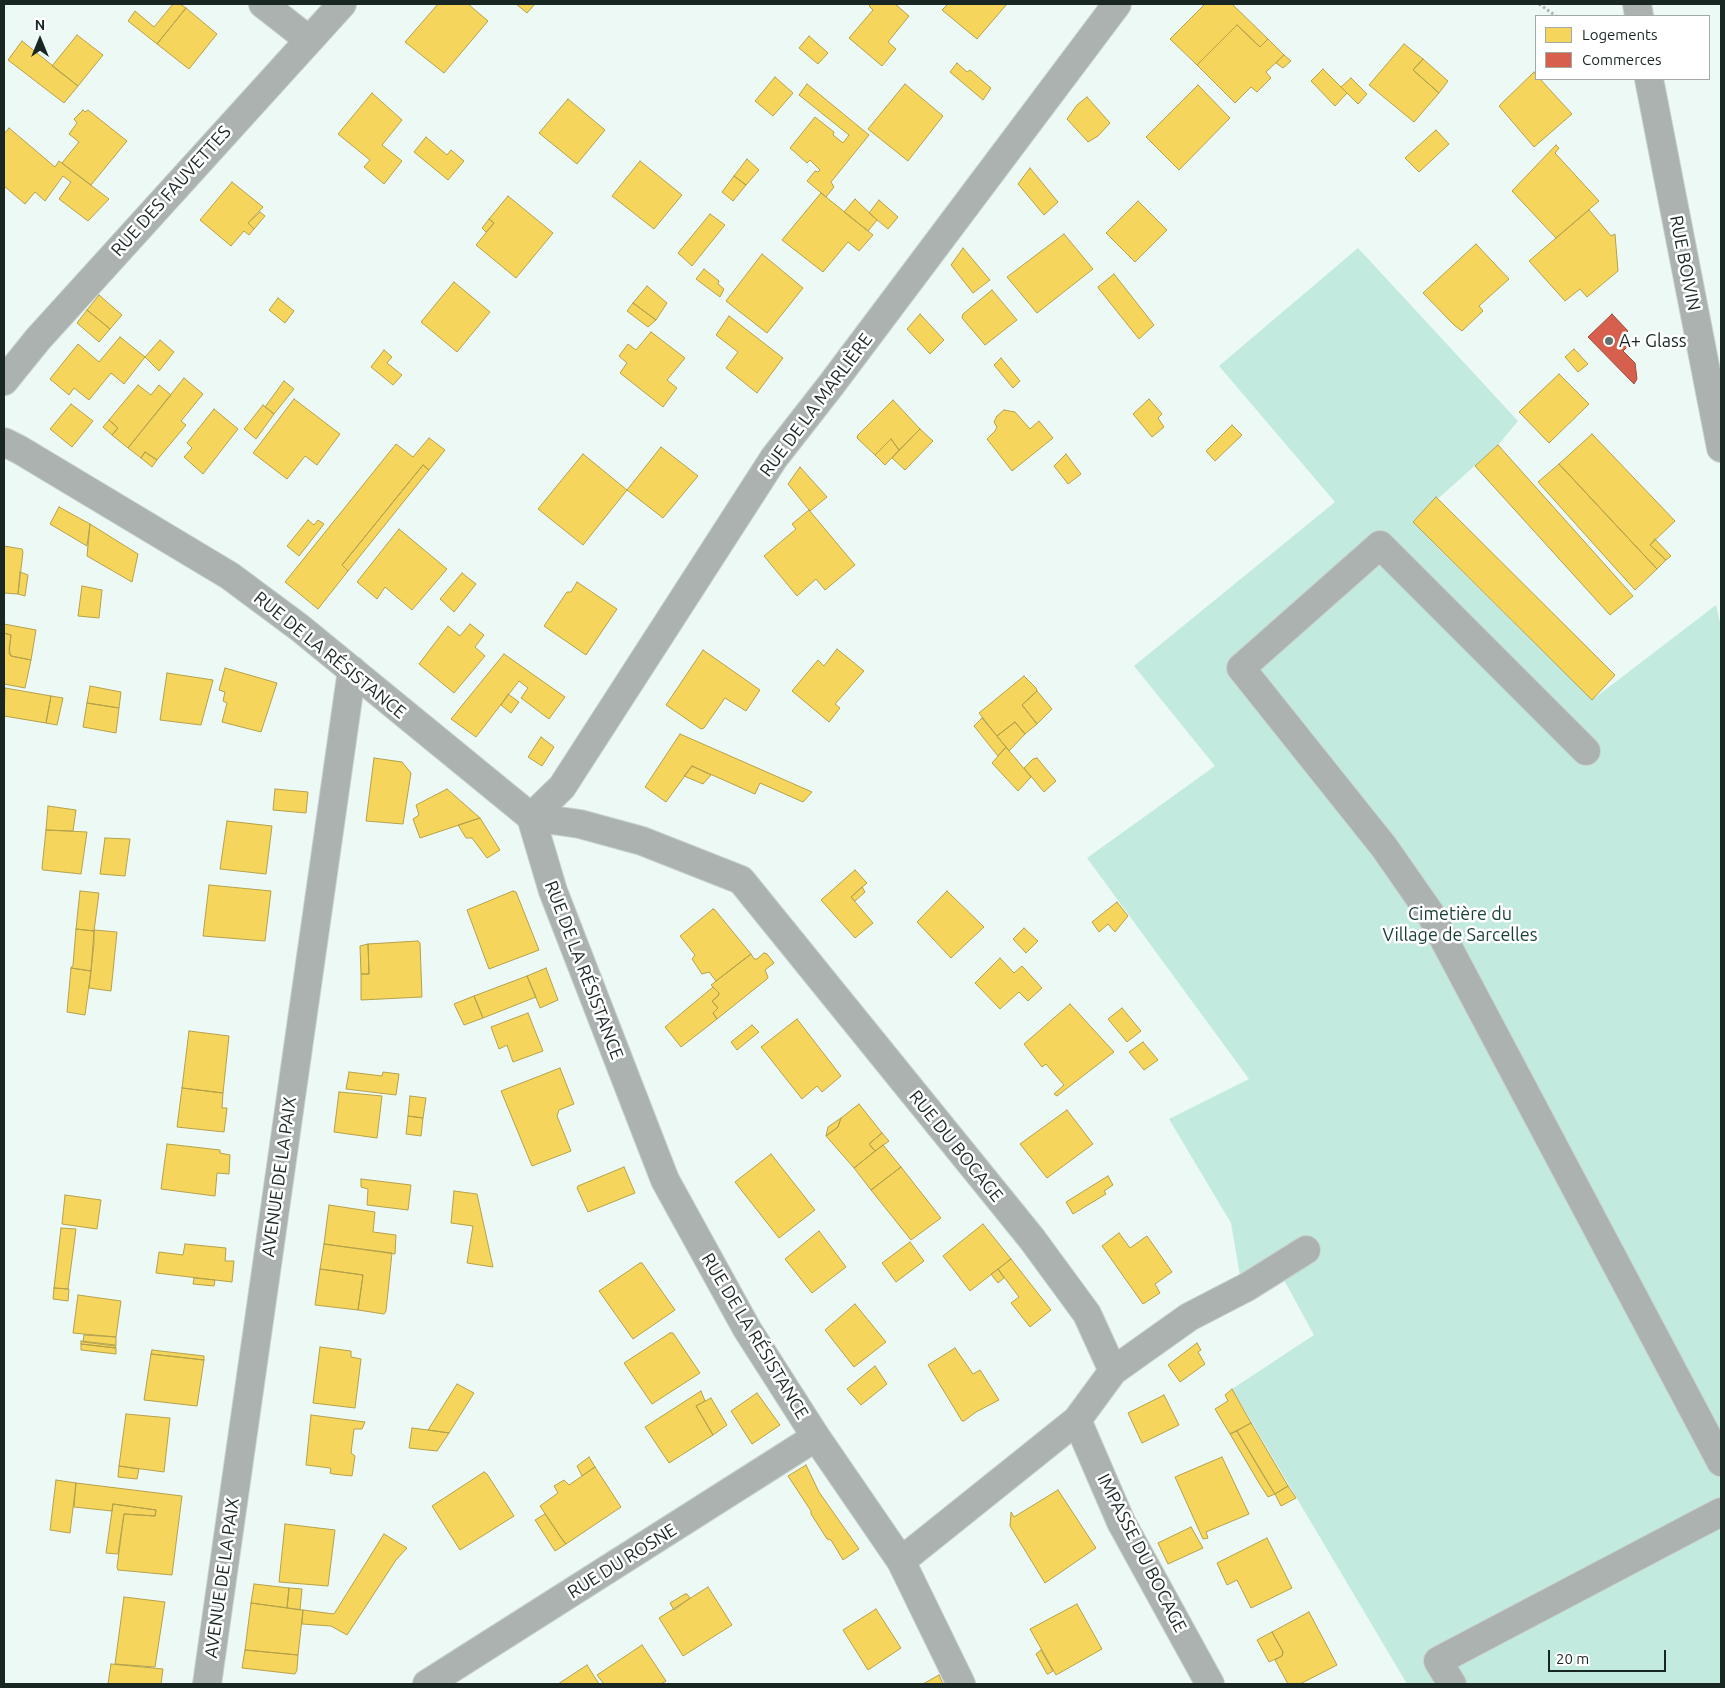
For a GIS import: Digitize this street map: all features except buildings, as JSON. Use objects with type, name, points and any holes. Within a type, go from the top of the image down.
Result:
[{"type":"street","points":[[263,4],[309,40]]},
{"type":"street","name":"RUE DES FAUVETTES","points":[[4,381],[38,338],[342,4]]},
{"type":"street","name":"RUE DE LA MARLIÈRE","points":[[531,817],[562,787],[774,458],[1117,4]]},
{"type":"street","name":"RUE BOIVIN","points":[[1649,80],[1721,448]]},
{"type":"street","name":"RUE DE LA RÉSISTANCE","points":[[4,442],[230,576],[300,628],[531,817],[553,891],[665,1180],[747,1329],[816,1437],[901,1561],[961,1684]]},
{"type":"street","points":[[1586,750],[1380,544],[1241,668],[1384,847],[1430,913],[1721,1462]]},
{"type":"street","name":"AVENUE DE LA PAIX","points":[[207,1684],[352,670]]},
{"type":"street","name":"RUE DU BOCAGE","points":[[531,817],[580,824],[642,841],[741,880],[1032,1239],[1087,1314],[1113,1370]]},
{"type":"street","points":[[901,1561],[1077,1420],[1113,1370],[1189,1317],[1247,1287],[1306,1250]]},
{"type":"street","name":"IMPASSE DU BOCAGE","points":[[1077,1420],[1121,1522],[1210,1684]]},
{"type":"street","name":"RUE DU ROSNE","points":[[427,1684],[816,1437]]},
{"type":"street","points":[[1452,1684],[1438,1661],[1721,1512]]},
{"type":"path","points":[[1539,4],[1555,15]]},
{"type":"green space","name":"Cimetière du Village de Sarcelles","points":[[1358,248],[1518,421],[1498,445],[1413,521],[1436,546],[1592,700],[1716,605],[1721,627],[1721,1684],[1407,1684],[1232,1389],[1314,1335],[1284,1280],[1240,1276],[1231,1223],[1169,1119],[1249,1079],[1087,858],[1215,766],[1134,666],[1335,502],[1219,366]]},
{"type":"place","name":"A+ Glass","points":[[1609,341]]}]
